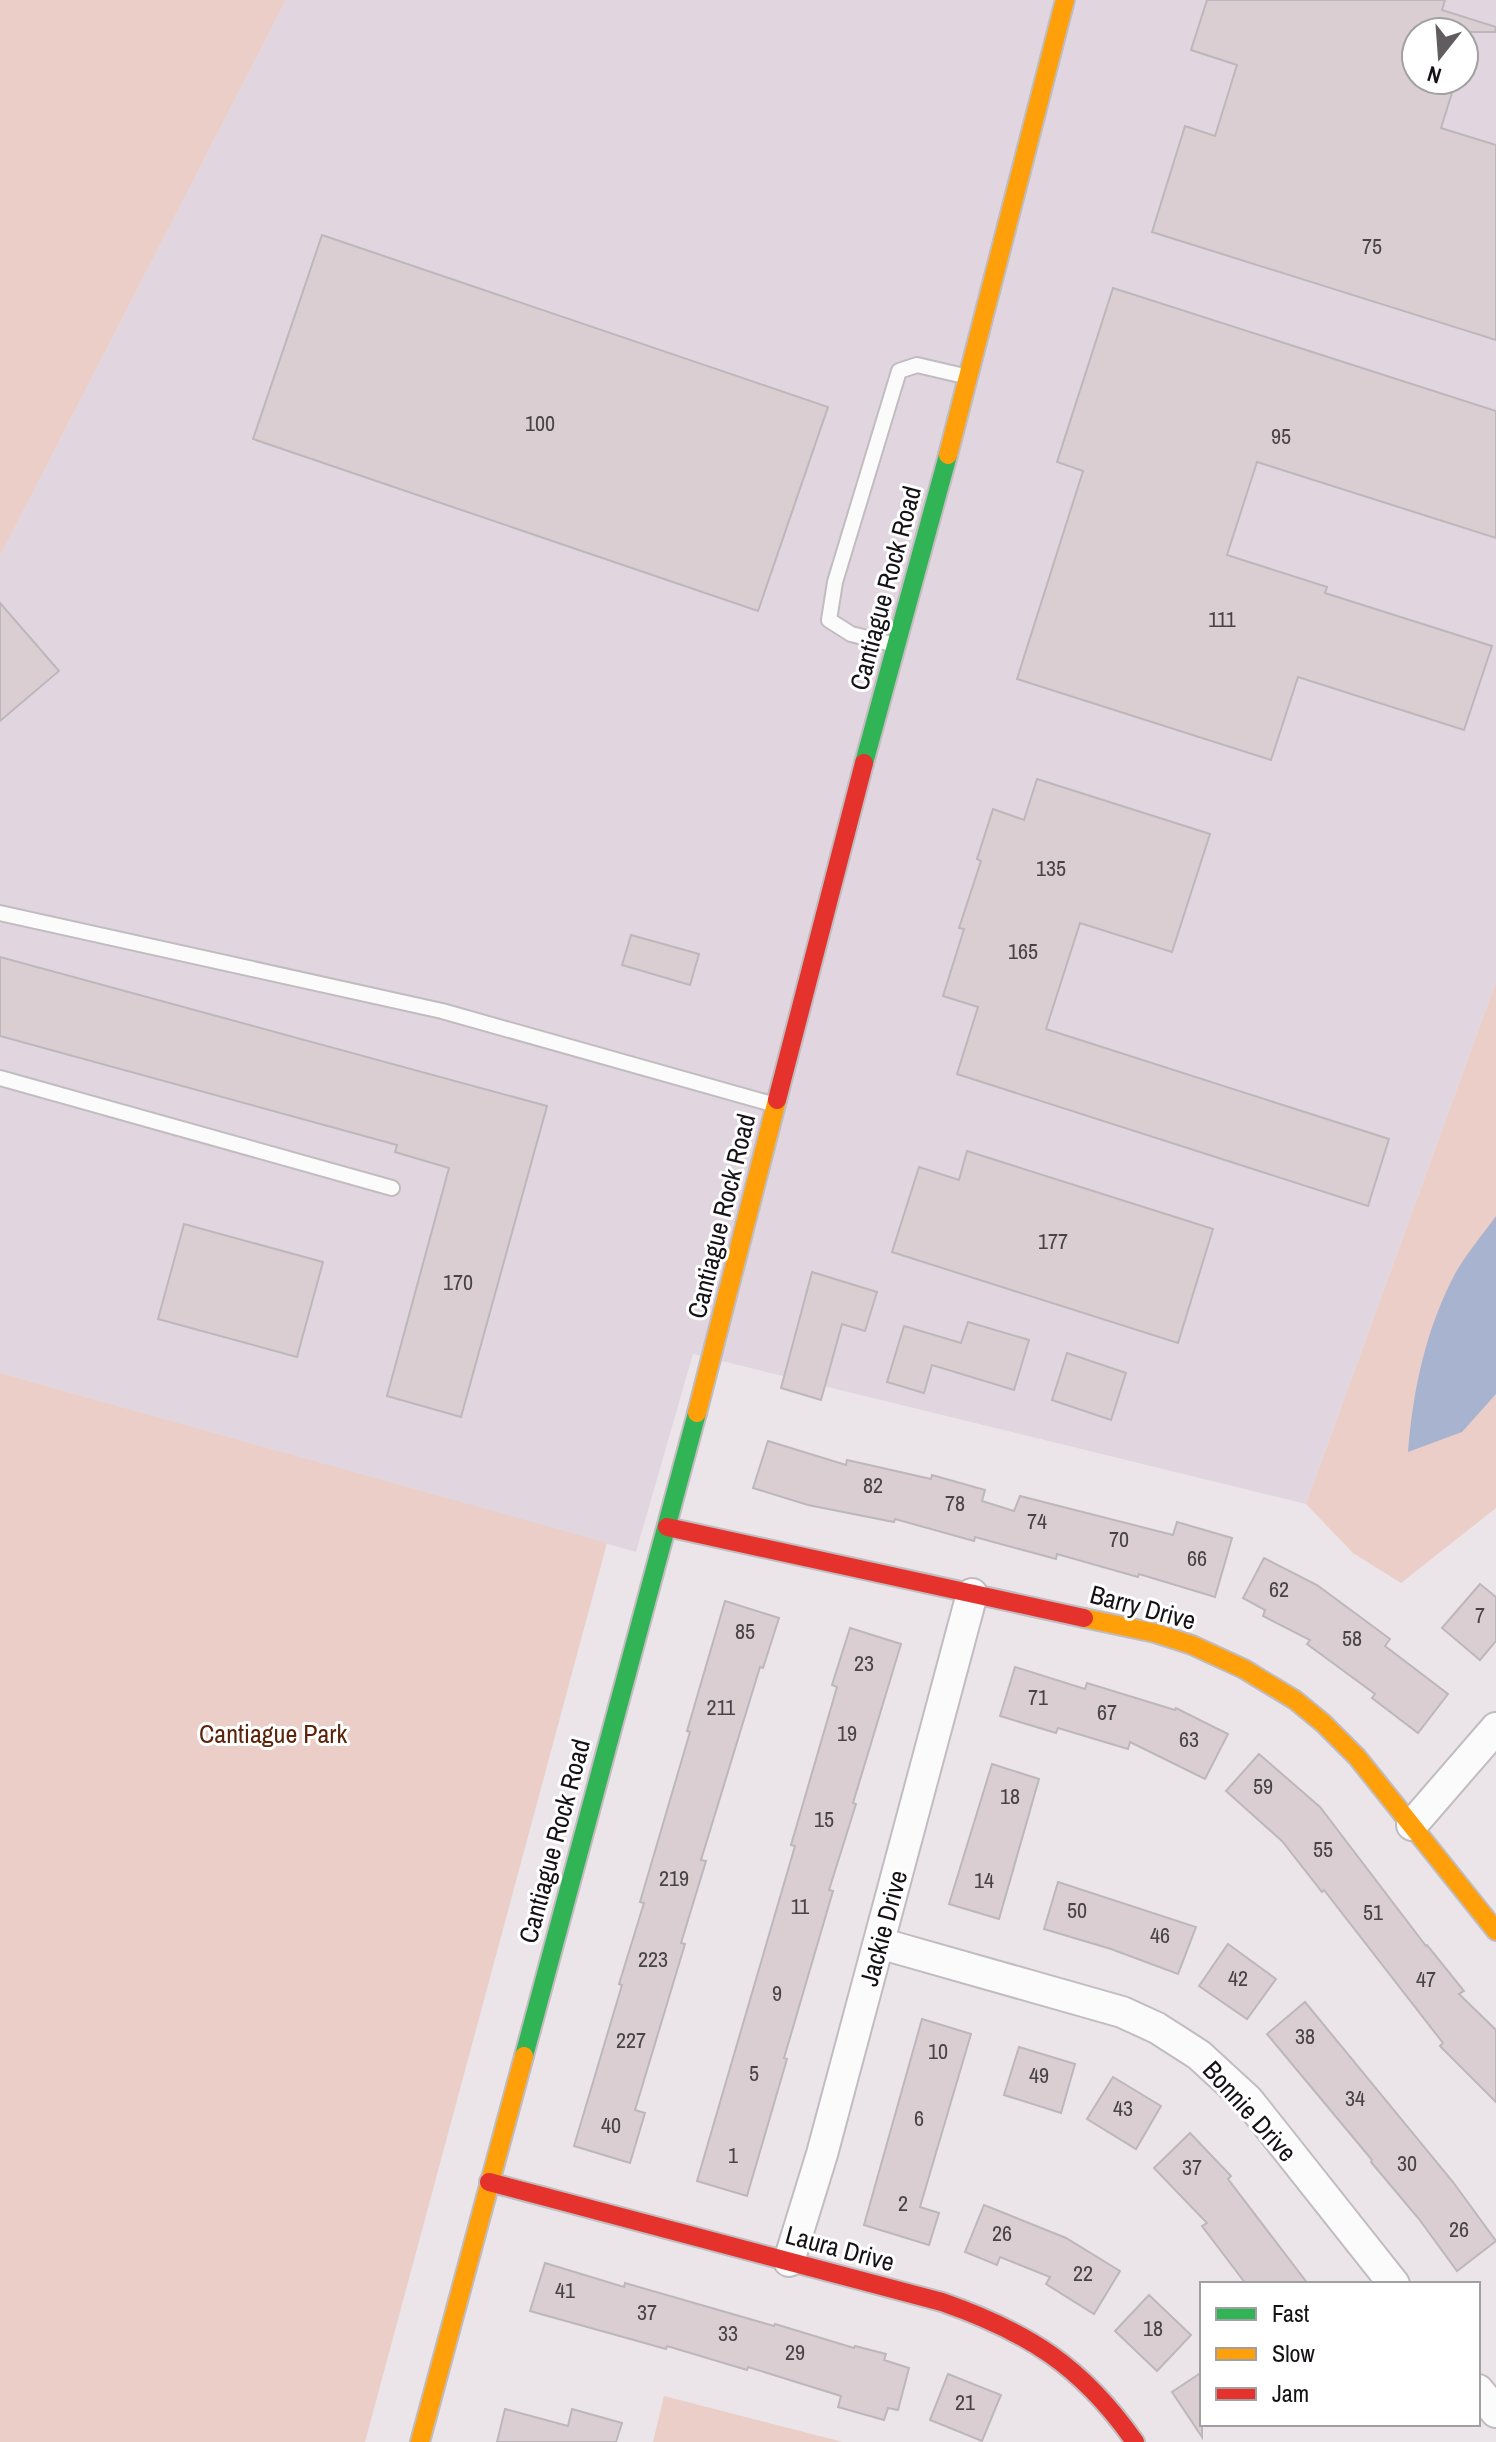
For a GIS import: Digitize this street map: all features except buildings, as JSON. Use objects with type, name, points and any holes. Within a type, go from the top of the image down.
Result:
[{"type":"main road","name":"Cantiague Rock Road","points":[[420,2442],[727,1302],[830,885],[969,378],[1065,0]]},
{"type":"main road","name":"Barry Drive","points":[[667,1527],[1155,1633],[1192,1645],[1244,1669],[1295,1700],[1357,1757],[1496,1931]]},
{"type":"main road","name":"Laura Drive","points":[[489,2182],[942,2302],[996,2321],[1055,2356],[1100,2397],[1135,2442]]},
{"type":"street","name":"Jackie Drive","points":[[789,2261],[822,2154],[972,1594]]},
{"type":"street","points":[[1412,1825],[1496,1728]]},
{"type":"street","name":"Bonnie Drive","points":[[879,1943],[1122,2012],[1157,2028],[1199,2055],[1248,2100],[1392,2282]]},
{"type":"street","points":[[1480,2392],[1496,2412]]},
{"type":"lane","points":[[896,645],[851,634],[829,620],[835,582],[899,371],[917,365],[969,378]]},
{"type":"lane","points":[[0,913],[442,1011],[776,1105]]},
{"type":"lane","points":[[0,1078],[392,1188]]},
{"type":"shaded area","points":[[286,0],[1496,0],[1496,982],[1306,1504],[693,1354],[636,1552],[0,1373],[0,556]]},
{"type":"green space","points":[[0,0],[286,0],[0,556]]},
{"type":"green space","points":[[1496,982],[1496,1508],[1401,1583],[1353,1553],[1306,1504]]},
{"type":"green space","name":"Cantiague Park","points":[[0,1373],[607,1543],[365,2442],[0,2442]]},
{"type":"green space","points":[[664,2396],[843,2442],[653,2442]]},
{"type":"water","points":[[1496,1216],[1496,1394],[1462,1432],[1408,1452],[1417,1382],[1437,1315],[1456,1272]]},
{"type":"traffic: fast","points":[[864,763],[948,455]]},
{"type":"traffic: fast","points":[[524,2056],[697,1413]]},
{"type":"traffic: slow","points":[[948,455],[1065,0]]},
{"type":"traffic: slow","points":[[697,1413],[777,1100]]},
{"type":"traffic: slow","points":[[1084,1618],[1155,1633],[1192,1645],[1244,1669],[1295,1700],[1357,1757],[1496,1931]]},
{"type":"traffic: slow","points":[[420,2442],[524,2056]]},
{"type":"traffic: jam","points":[[777,1100],[864,763]]},
{"type":"traffic: jam","points":[[667,1527],[1084,1618]]},
{"type":"traffic: jam","points":[[489,2182],[942,2302],[973,2314],[1027,2339],[1073,2372],[1095,2392],[1135,2442]]}]
